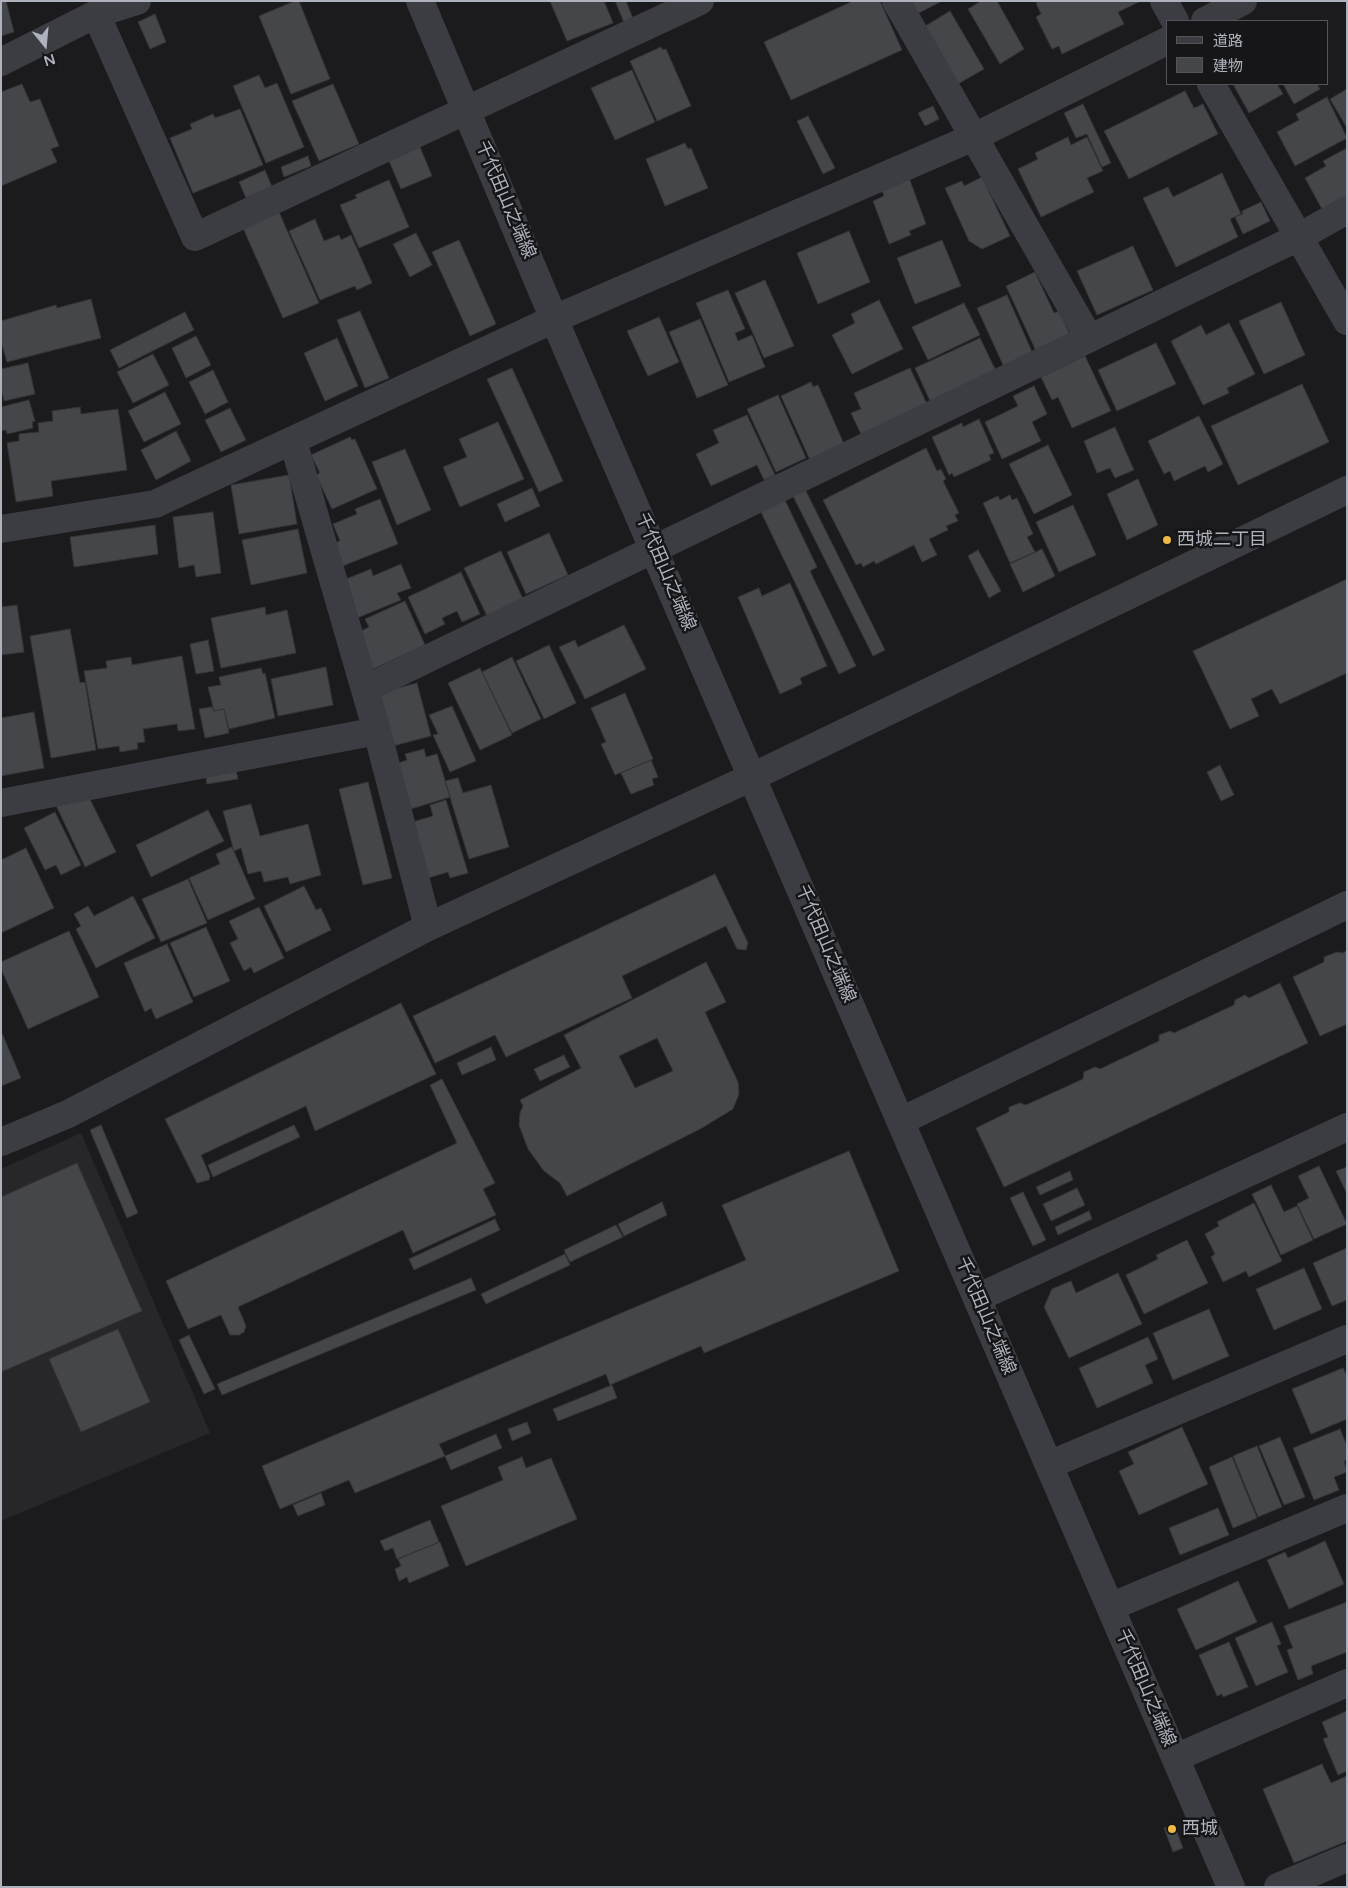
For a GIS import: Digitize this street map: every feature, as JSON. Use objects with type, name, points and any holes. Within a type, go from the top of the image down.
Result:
[{"type":"street","points":[[1,62],[96,14],[137,1]]},
{"type":"street","name":"千代田山之端線","points":[[420,1],[467,108],[554,319],[655,548],[1230,1887]]},
{"type":"street","points":[[96,14],[195,238],[467,108],[700,1]]},
{"type":"street","points":[[896,1],[1090,338]]},
{"type":"street","points":[[1164,1],[1174,20]]},
{"type":"street","points":[[1207,20],[1243,1]]},
{"type":"street","points":[[2,528],[155,504],[554,319],[974,137],[1166,41]]},
{"type":"street","points":[[1212,85],[1347,321]]},
{"type":"street","points":[[365,689],[1299,237],[1347,210]]},
{"type":"street","points":[[293,441],[377,731],[428,927]]},
{"type":"street","points":[[1,1142],[68,1114],[428,927],[752,777],[1347,490]]},
{"type":"street","points":[[1,803],[377,731]]},
{"type":"street","points":[[901,1120],[1347,905]]},
{"type":"street","points":[[977,1298],[1347,1127]]},
{"type":"street","points":[[1049,1465],[1347,1339]]},
{"type":"street","points":[[1110,1607],[1347,1508]]},
{"type":"street","points":[[1175,1758],[1347,1683]]},
{"type":"street","points":[[1278,1887],[1347,1858]]},
{"type":"shaded area","points":[[81,1133],[210,1433],[1,1521],[1,1169]]},
{"type":"building","points":[[1,1],[6,1],[14,32],[1,36]]},
{"type":"building","points":[[299,1],[330,79],[291,94],[259,16]]},
{"type":"building","points":[[550,1],[604,1],[613,23],[567,41]]},
{"type":"building","points":[[615,1],[626,1],[634,21],[625,25]]},
{"type":"building","points":[[853,1],[880,1],[902,50],[791,100],[764,42]]},
{"type":"building","points":[[908,1],[942,1],[915,15]]},
{"type":"building","points":[[981,1],[997,1],[1024,49],[1000,64],[968,9]]},
{"type":"building","points":[[1040,1],[1139,2],[1118,12],[1124,24],[1062,54],[1059,46],[1052,49],[1036,17],[1041,14],[1036,3]]},
{"type":"building","points":[[950,11],[984,69],[956,85],[922,28]]},
{"type":"building","points":[[155,14],[166,42],[150,49],[138,22]]},
{"type":"building","points":[[661,47],[663,50],[666,49],[691,106],[657,121],[630,61]]},
{"type":"building","points":[[632,70],[655,122],[615,140],[591,88]]},
{"type":"building","points":[[259,75],[265,88],[277,83],[304,147],[266,163],[233,86]]},
{"type":"building","points":[[22,84],[30,102],[40,99],[59,146],[51,149],[57,162],[1,186],[1,92]]},
{"type":"building","points":[[333,84],[359,144],[319,161],[292,101]]},
{"type":"building","points":[[1234,85],[1278,85],[1283,94],[1249,113]]},
{"type":"building","points":[[1284,85],[1318,85],[1320,89],[1294,104]]},
{"type":"building","points":[[1347,89],[1347,128],[1330,99]]},
{"type":"building","points":[[1185,91],[1194,108],[1203,104],[1218,134],[1129,179],[1104,131]]},
{"type":"building","points":[[1327,97],[1347,138],[1295,166],[1277,132],[1299,120],[1296,114]]},
{"type":"building","points":[[1083,104],[1111,163],[1102,167],[1087,134],[1076,138],[1064,113]]},
{"type":"building","points":[[933,106],[939,119],[925,126],[918,113]]},
{"type":"building","points":[[240,109],[263,165],[193,193],[170,138],[192,129],[190,124],[213,114],[215,118]]},
{"type":"building","points":[[808,116],[835,168],[823,174],[797,121]]},
{"type":"building","points":[[1068,137],[1071,145],[1087,137],[1103,171],[1087,178],[1094,192],[1041,217],[1018,169],[1038,159],[1035,153]]},
{"type":"building","points":[[685,143],[688,149],[691,148],[708,188],[665,206],[646,159]]},
{"type":"building","points":[[420,147],[432,176],[401,189],[389,161]]},
{"type":"building","points":[[1347,148],[1347,198],[1323,211],[1305,178],[1326,166],[1323,161]]},
{"type":"building","points":[[308,156],[311,166],[284,177],[281,167]]},
{"type":"building","points":[[265,170],[272,187],[246,198],[239,182]]},
{"type":"building","points":[[1222,173],[1241,214],[1230,219],[1238,237],[1176,267],[1143,198],[1168,187],[1173,197]]},
{"type":"building","points":[[908,175],[926,224],[909,231],[911,235],[889,244],[873,201],[884,196],[880,185]]},
{"type":"building","points":[[982,177],[1010,236],[982,249],[969,241],[945,188],[962,181],[964,186]]},
{"type":"building","points":[[389,180],[409,227],[359,248],[340,205],[357,198],[355,195]]},
{"type":"building","points":[[1261,202],[1270,221],[1243,234],[1235,217],[1243,214],[1242,211]]},
{"type":"building","points":[[279,212],[319,303],[283,318],[243,228]]},
{"type":"building","points":[[315,219],[324,241],[339,235],[341,240],[351,235],[372,283],[357,290],[355,286],[320,300],[289,231]]},
{"type":"building","points":[[849,231],[870,282],[818,304],[797,253]]},
{"type":"building","points":[[416,233],[432,265],[410,277],[393,244]]},
{"type":"building","points":[[459,240],[496,324],[470,336],[432,252]]},
{"type":"building","points":[[942,240],[961,286],[915,304],[897,258]]},
{"type":"building","points":[[1133,246],[1153,290],[1097,315],[1077,271]]},
{"type":"building","points":[[1035,272],[1054,313],[1059,311],[1070,335],[1036,351],[1006,286]]},
{"type":"building","points":[[765,280],[794,346],[764,358],[735,293]]},
{"type":"building","points":[[728,290],[745,329],[735,333],[738,341],[752,335],[765,367],[729,382],[696,303]]},
{"type":"building","points":[[1007,295],[1033,354],[1004,367],[977,308]]},
{"type":"building","points":[[91,299],[101,338],[7,362],[1,341],[1,321],[56,305],[57,308]]},
{"type":"building","points":[[879,300],[903,349],[852,374],[832,335],[855,323],[851,314]]},
{"type":"building","points":[[1281,302],[1305,355],[1264,374],[1239,321]]},
{"type":"building","points":[[964,303],[980,335],[928,360],[912,327]]},
{"type":"building","points":[[360,311],[389,378],[365,388],[337,320]]},
{"type":"building","points":[[185,312],[194,330],[119,368],[110,350]]},
{"type":"building","points":[[659,317],[679,362],[648,376],[627,331]]},
{"type":"building","points":[[700,319],[728,385],[697,398],[669,332]]},
{"type":"building","points":[[1229,323],[1255,374],[1227,388],[1229,393],[1203,405],[1171,341],[1201,325],[1206,335]]},
{"type":"building","points":[[196,336],[211,365],[186,378],[172,348]]},
{"type":"building","points":[[337,338],[358,386],[325,401],[304,353]]},
{"type":"building","points":[[980,338],[996,371],[931,403],[915,368]]},
{"type":"building","points":[[1156,343],[1176,384],[1117,411],[1098,370]]},
{"type":"building","points":[[153,354],[169,385],[133,403],[117,372]]},
{"type":"building","points":[[1085,356],[1111,411],[1072,428],[1058,397],[1052,400],[1041,377]]},
{"type":"building","points":[[28,363],[35,394],[4,401],[1,387],[1,369]]},
{"type":"building","points":[[512,368],[563,481],[539,492],[487,379]]},
{"type":"building","points":[[910,368],[927,404],[861,434],[851,413],[861,409],[854,393]]},
{"type":"building","points":[[213,370],[228,402],[205,414],[189,382]]},
{"type":"building","points":[[811,382],[813,387],[818,385],[844,444],[810,460],[781,396]]},
{"type":"building","points":[[1302,384],[1329,442],[1238,485],[1211,426]]},
{"type":"building","points":[[1034,386],[1047,414],[1032,422],[1041,441],[1002,459],[985,422],[1018,406],[1013,396]]},
{"type":"building","points":[[165,392],[181,424],[144,442],[128,411]]},
{"type":"building","points":[[778,395],[806,458],[776,472],[747,409]]},
{"type":"building","points":[[29,400],[35,421],[32,422],[33,428],[7,434],[6,430],[1,431],[1,407]]},
{"type":"building","points":[[80,407],[81,414],[118,409],[127,470],[51,481],[53,496],[16,502],[7,443],[19,441],[19,434],[39,432],[38,423],[53,421],[52,411]]},
{"type":"building","points":[[230,408],[246,440],[221,452],[205,420]]},
{"type":"building","points":[[747,415],[775,475],[764,480],[757,465],[711,486],[696,454],[719,443],[713,430]]},
{"type":"building","points":[[1199,416],[1223,464],[1208,472],[1205,466],[1174,481],[1170,471],[1164,474],[1148,441]]},
{"type":"building","points":[[979,419],[994,453],[989,455],[991,460],[954,477],[952,473],[949,475],[932,437],[962,423],[963,427]]},
{"type":"building","points":[[498,422],[524,479],[460,507],[443,467],[467,457],[459,439]]},
{"type":"building","points":[[1115,427],[1134,470],[1115,478],[1110,468],[1097,473],[1084,441]]},
{"type":"building","points":[[176,431],[191,461],[156,480],[141,450]]},
{"type":"building","points":[[350,437],[352,440],[355,439],[377,489],[332,509],[316,475],[320,473],[311,455]]},
{"type":"building","points":[[1048,445],[1072,495],[1034,514],[1009,464]]},
{"type":"building","points":[[926,448],[937,471],[941,469],[946,479],[943,481],[959,513],[955,515],[958,521],[946,526],[948,530],[929,539],[937,555],[922,562],[914,545],[876,564],[874,561],[863,567],[861,563],[856,565],[823,500]]},
{"type":"building","points":[[405,449],[431,510],[397,525],[372,462]]},
{"type":"building","points":[[289,475],[297,524],[239,534],[231,485]]},
{"type":"building","points":[[1138,479],[1158,525],[1127,540],[1107,494]]},
{"type":"building","points":[[804,487],[885,650],[873,656],[792,494]]},
{"type":"building","points":[[532,488],[540,506],[505,522],[497,504]]},
{"type":"building","points":[[1010,495],[1012,500],[1017,498],[1033,534],[1027,537],[1035,552],[1010,563],[983,503],[998,496],[1000,500]]},
{"type":"building","points":[[784,498],[817,567],[810,571],[856,666],[839,674],[760,510]]},
{"type":"building","points":[[380,499],[398,544],[340,567],[330,545],[340,541],[333,524],[357,514],[355,509]]},
{"type":"building","points":[[1073,505],[1096,555],[1059,572],[1036,522]]},
{"type":"building","points":[[213,512],[221,573],[196,577],[194,565],[179,568],[173,517]]},
{"type":"building","points":[[155,525],[158,554],[74,567],[70,537]]},
{"type":"building","points":[[298,529],[307,573],[251,585],[242,540]]},
{"type":"building","points":[[549,533],[568,575],[526,594],[507,552]]},
{"type":"building","points":[[1042,549],[1055,576],[1023,592],[1010,564]]},
{"type":"building","points":[[978,550],[1001,591],[989,598],[968,556]]},
{"type":"building","points":[[501,551],[523,599],[487,616],[464,568]]},
{"type":"building","points":[[401,564],[411,588],[397,593],[401,600],[357,618],[341,581],[371,569],[373,576]]},
{"type":"building","points":[[461,572],[480,614],[462,622],[457,611],[442,618],[445,624],[425,634],[408,597]]},
{"type":"building","points":[[1347,579],[1347,673],[1280,704],[1272,689],[1251,699],[1259,716],[1230,729],[1193,651]]},
{"type":"building","points":[[790,583],[827,666],[800,678],[802,684],[780,694],[738,597],[759,588],[762,596]]},
{"type":"building","points":[[405,601],[425,645],[367,672],[351,636],[369,627],[365,619]]},
{"type":"building","points":[[17,605],[24,652],[1,655],[1,607]]},
{"type":"building","points":[[265,607],[266,615],[287,610],[296,653],[221,668],[211,618]]},
{"type":"building","points":[[624,625],[646,669],[585,699],[559,647],[575,640],[578,647]]},
{"type":"building","points":[[70,629],[80,683],[85,682],[96,750],[51,758],[30,636]]},
{"type":"building","points":[[208,640],[214,671],[196,674],[190,644]]},
{"type":"building","points":[[549,645],[576,703],[544,719],[516,661]]},
{"type":"building","points":[[182,656],[195,729],[178,731],[177,724],[143,729],[145,742],[137,743],[138,749],[120,752],[119,746],[98,749],[84,671],[107,668],[106,661],[131,657],[132,665]]},
{"type":"building","points":[[512,657],[541,719],[512,733],[482,672]]},
{"type":"building","points":[[326,667],[333,705],[278,716],[271,679]]},
{"type":"building","points":[[261,668],[263,674],[265,673],[275,718],[229,729],[224,709],[214,711],[208,687],[221,685],[219,677]]},
{"type":"building","points":[[480,668],[512,735],[480,750],[448,683]]},
{"type":"building","points":[[417,683],[431,736],[389,747],[375,694]]},
{"type":"building","points":[[625,693],[653,759],[615,775],[601,744],[606,742],[591,708]]},
{"type":"building","points":[[452,706],[476,761],[450,772],[433,735],[438,734],[429,715]]},
{"type":"building","points":[[212,707],[214,711],[224,709],[229,733],[205,738],[199,709]]},
{"type":"building","points":[[34,712],[44,768],[1,776],[1,718]]},
{"type":"building","points":[[424,749],[426,757],[437,754],[450,797],[401,812],[387,767],[407,760],[405,754]]},
{"type":"building","points":[[651,760],[658,777],[652,779],[654,785],[631,794],[621,773]]},
{"type":"building","points":[[234,761],[238,779],[207,784],[204,767]]},
{"type":"building","points":[[1220,765],[1234,795],[1221,801],[1207,772]]},
{"type":"building","points":[[458,778],[463,793],[491,785],[509,847],[469,859],[445,781]]},
{"type":"building","points":[[368,782],[392,878],[363,885],[339,789]]},
{"type":"building","points":[[85,789],[116,852],[85,867],[55,803]]},
{"type":"building","points":[[446,800],[468,873],[450,878],[448,872],[418,881],[402,825],[433,816],[430,805]]},
{"type":"building","points":[[251,804],[260,836],[308,824],[321,875],[290,884],[288,877],[264,882],[261,871],[248,874],[241,848],[234,851],[223,811]]},
{"type":"building","points":[[208,810],[224,841],[151,877],[136,845]]},
{"type":"building","points":[[55,812],[81,865],[61,875],[56,865],[45,870],[24,828]]},
{"type":"building","points":[[232,847],[255,899],[208,920],[189,878],[220,864],[216,854]]},
{"type":"building","points":[[26,848],[54,908],[1,933],[1,860]]},
{"type":"building","points":[[715,874],[748,943],[746,950],[737,949],[726,926],[622,976],[632,998],[506,1057],[495,1035],[435,1063],[413,1016]]},
{"type":"building","points":[[188,879],[207,923],[161,942],[142,899]]},
{"type":"building","points":[[304,886],[316,910],[321,908],[331,930],[286,952],[264,906]]},
{"type":"building","points":[[133,896],[155,938],[96,968],[76,929],[81,926],[74,914],[88,906],[94,916]]},
{"type":"building","points":[[259,907],[284,958],[254,973],[251,967],[244,971],[230,943],[238,939],[229,921]]},
{"type":"building","points":[[206,927],[230,981],[194,997],[170,943]]},
{"type":"building","points":[[69,931],[99,997],[28,1029],[1,969],[1,962]]},
{"type":"building","points":[[167,944],[193,1002],[156,1019],[151,1008],[145,1012],[124,963]]},
{"type":"building","points":[[1347,951],[1347,1024],[1320,1036],[1293,977],[1324,962],[1324,957],[1337,952]]},
{"type":"building","points":[[706,962],[726,1002],[705,1012],[738,1082],[739,1094],[733,1109],[702,1128],[567,1196],[560,1183],[544,1171],[528,1149],[519,1125],[523,1106],[520,1100],[581,1068],[564,1035]],"holes":[[[657,1038],[673,1071],[635,1088],[619,1056]]]},
{"type":"building","points":[[1280,983],[1308,1043],[1004,1187],[976,1128],[1009,1112],[1009,1107],[1020,1103],[1026,1105],[1083,1079],[1084,1072],[1095,1067],[1100,1069],[1159,1041],[1159,1035],[1170,1031],[1174,1033],[1234,1005],[1235,1000],[1245,995],[1249,998]]},
{"type":"building","points":[[401,1003],[436,1074],[315,1131],[306,1106],[201,1155],[210,1176],[209,1180],[197,1183],[165,1119]]},
{"type":"building","points":[[1,1031],[21,1078],[1,1086]]},
{"type":"building","points":[[491,1047],[496,1060],[462,1075],[457,1063]]},
{"type":"building","points":[[564,1055],[570,1067],[540,1081],[534,1069]]},
{"type":"building","points":[[442,1079],[495,1183],[483,1189],[496,1215],[413,1253],[403,1230],[238,1307],[246,1326],[244,1332],[239,1335],[230,1335],[221,1315],[188,1329],[166,1281],[457,1143],[430,1085]]},
{"type":"building","points":[[101,1125],[138,1213],[127,1218],[90,1130]]},
{"type":"building","points":[[294,1125],[300,1137],[213,1177],[208,1165]]},
{"type":"building","points":[[849,1151],[899,1271],[704,1353],[701,1346],[610,1385],[606,1374],[439,1444],[445,1456],[355,1493],[349,1480],[280,1509],[262,1466],[746,1260],[722,1205]]},
{"type":"building","points":[[77,1163],[142,1311],[1,1372],[1,1197]]},
{"type":"building","points":[[1319,1166],[1347,1224],[1314,1239],[1297,1204],[1309,1198],[1298,1176]]},
{"type":"building","points":[[1347,1167],[1347,1194],[1336,1171]]},
{"type":"building","points":[[1070,1171],[1073,1180],[1040,1195],[1036,1187]]},
{"type":"building","points":[[1271,1185],[1284,1212],[1297,1206],[1313,1240],[1281,1255],[1252,1194]]},
{"type":"building","points":[[1077,1188],[1085,1205],[1051,1221],[1043,1204]]},
{"type":"building","points":[[1023,1192],[1046,1240],[1033,1246],[1010,1198]]},
{"type":"building","points":[[662,1202],[667,1215],[624,1236],[618,1224]]},
{"type":"building","points":[[1254,1203],[1282,1261],[1249,1277],[1246,1271],[1223,1282],[1211,1257],[1215,1254],[1205,1234],[1219,1226],[1217,1222]]},
{"type":"building","points":[[1089,1211],[1092,1219],[1058,1235],[1055,1227]]},
{"type":"building","points":[[495,1219],[500,1230],[414,1270],[409,1259]]},
{"type":"building","points":[[616,1225],[623,1237],[570,1262],[564,1250]]},
{"type":"building","points":[[1187,1240],[1208,1283],[1144,1314],[1126,1275],[1158,1259],[1156,1255]]},
{"type":"building","points":[[1347,1248],[1347,1300],[1332,1306],[1313,1263]]},
{"type":"building","points":[[565,1254],[570,1265],[486,1304],[481,1294]]},
{"type":"building","points":[[1304,1268],[1322,1309],[1274,1330],[1256,1289]]},
{"type":"building","points":[[1118,1273],[1142,1324],[1069,1358],[1044,1307],[1052,1289],[1071,1281],[1076,1293]]},
{"type":"building","points":[[471,1278],[476,1290],[222,1395],[217,1384]]},
{"type":"building","points":[[1209,1309],[1229,1356],[1173,1380],[1153,1333]]},
{"type":"building","points":[[118,1329],[150,1402],[81,1432],[49,1359]]},
{"type":"building","points":[[189,1335],[215,1389],[204,1394],[179,1340]]},
{"type":"building","points":[[1148,1337],[1158,1359],[1145,1365],[1153,1383],[1097,1408],[1079,1368]]},
{"type":"building","points":[[1343,1368],[1347,1376],[1347,1419],[1311,1434],[1292,1389]]},
{"type":"building","points":[[612,1385],[617,1398],[558,1421],[553,1409]]},
{"type":"building","points":[[527,1422],[531,1433],[512,1441],[508,1429]]},
{"type":"building","points":[[1182,1427],[1208,1484],[1139,1515],[1119,1471],[1134,1464],[1128,1452]]},
{"type":"building","points":[[1340,1429],[1347,1446],[1347,1460],[1344,1461],[1347,1472],[1334,1477],[1339,1490],[1314,1500],[1293,1448]]},
{"type":"building","points":[[496,1434],[502,1448],[451,1470],[445,1456]]},
{"type":"building","points":[[1280,1437],[1305,1497],[1284,1505],[1259,1446]]},
{"type":"building","points":[[1257,1446],[1282,1507],[1258,1517],[1233,1456]]},
{"type":"building","points":[[522,1457],[526,1468],[551,1458],[577,1519],[466,1566],[441,1506],[503,1480],[498,1467]]},
{"type":"building","points":[[1232,1457],[1257,1518],[1233,1528],[1209,1467]]},
{"type":"building","points":[[321,1493],[325,1505],[298,1516],[293,1505]]},
{"type":"building","points":[[1218,1508],[1229,1535],[1180,1555],[1169,1528]]},
{"type":"building","points":[[430,1520],[439,1542],[397,1559],[393,1548],[385,1551],[380,1541]]},
{"type":"building","points":[[1325,1541],[1344,1584],[1289,1609],[1267,1560],[1285,1552],[1288,1558]]},
{"type":"building","points":[[440,1542],[449,1566],[409,1583],[407,1577],[399,1581],[395,1569],[401,1566],[398,1559]]},
{"type":"building","points":[[1238,1581],[1257,1622],[1196,1650],[1177,1609]]},
{"type":"building","points":[[1347,1602],[1347,1652],[1311,1666],[1313,1674],[1298,1680],[1287,1650],[1293,1648],[1284,1626]]},
{"type":"building","points":[[1272,1622],[1281,1644],[1277,1646],[1288,1672],[1256,1686],[1235,1638]]},
{"type":"building","points":[[1229,1642],[1248,1687],[1223,1697],[1222,1694],[1217,1696],[1199,1655]]},
{"type":"building","points":[[1347,1711],[1347,1771],[1338,1775],[1323,1739],[1328,1737],[1322,1722]]},
{"type":"building","points":[[1322,1764],[1331,1783],[1347,1776],[1347,1841],[1294,1863],[1263,1789]]},
{"type":"building","points":[[1174,1824],[1183,1848],[1173,1852],[1164,1828]]},
{"type":"place","name":"西城二丁目","points":[[1167,540]]},
{"type":"place","name":"西城","points":[[1172,1829]]}]
